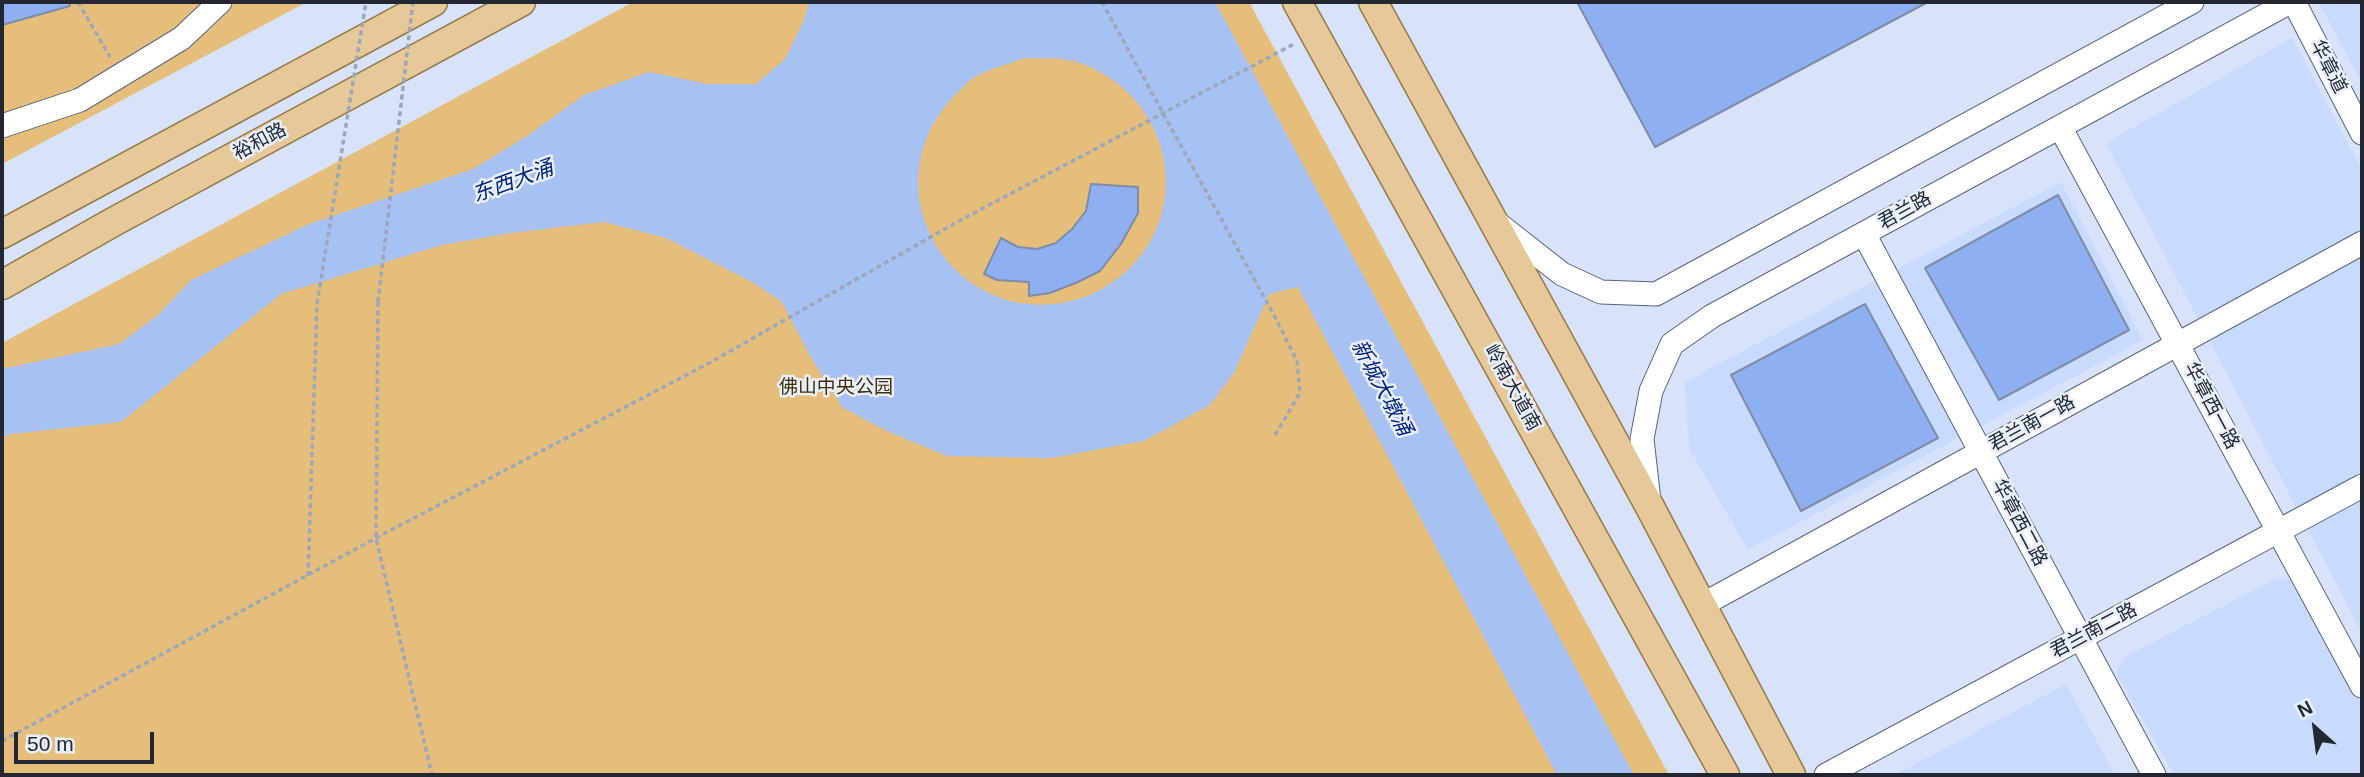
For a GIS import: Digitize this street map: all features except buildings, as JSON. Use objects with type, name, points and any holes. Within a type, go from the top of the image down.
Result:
[{"type":"main road","points":[[2,234],[433,2]]},
{"type":"main road","name":"裕和路","points":[[2,285],[521,2]]},
{"type":"main road","name":"岭南大道南","points":[[1297,2],[1725,775]]},
{"type":"main road","points":[[1373,2],[1650,507],[1791,775]]},
{"type":"street","points":[[2,126],[80,100],[183,38],[220,2]]},
{"type":"street","points":[[1490,218],[1562,274],[1601,292],[1656,294],[2192,2]]},
{"type":"street","name":"君兰路","points":[[1650,507],[1642,439],[1651,391],[1672,344],[1712,316],[2292,2]]},
{"type":"street","name":"华章道","points":[[2292,2],[2362,133]]},
{"type":"street","name":"华章西一路","points":[[2060,127],[2362,686]]},
{"type":"street","name":"华章西二路","points":[[1864,234],[2154,775]]},
{"type":"street","name":"君兰南一路","points":[[1702,605],[2362,243]]},
{"type":"street","name":"君兰南二路","points":[[1826,775],[2362,486]]},
{"type":"path","points":[[78,2],[121,75]]},
{"type":"path","points":[[308,576],[317,304],[366,2]]},
{"type":"path","points":[[413,2],[379,302],[376,538],[432,775]]},
{"type":"path","points":[[1102,2],[1297,361],[1300,393],[1274,437]]},
{"type":"path","points":[[2,741],[754,337],[957,222],[1316,33]]},
{"type":"shaded area","points":[[2326,2],[2362,2],[2362,83],[2320,5]]},
{"type":"shaded area","points":[[2292,38],[2362,170],[2362,633],[2106,143]]},
{"type":"shaded area","points":[[2061,182],[2143,340],[1748,550],[1689,448],[1685,382]]},
{"type":"shaded area","points":[[2275,579],[2298,581],[2362,705],[2362,775],[2174,775],[2116,673],[2125,657]]},
{"type":"shaded area","points":[[2066,684],[2115,775],[1895,775]]},
{"type":"green space","points":[[2,2],[307,2],[2,164]]},
{"type":"green space","name":"佛山中央公园","points":[[633,2],[1249,2],[1669,775],[2,775],[2,343]]},
{"type":"water","points":[[809,2],[1215,2],[1634,775],[1557,775],[1298,287],[1269,294],[1235,371],[1210,405],[1144,441],[1051,458],[947,456],[889,432],[843,408],[810,356],[782,302],[752,282],[666,238],[604,222],[510,233],[442,245],[281,294],[121,422],[2,437],[2,369],[119,344],[158,315],[191,280],[309,224],[473,169],[527,136],[584,95],[649,72],[708,84],[756,84],[785,59],[804,20]],"holes":[[[1024,58],[1062,59],[1082,64],[1104,74],[1123,88],[1145,113],[1159,141],[1165,170],[1164,200],[1157,228],[1142,254],[1120,277],[1092,294],[1072,301],[1031,304],[1010,301],[979,288],[961,275],[939,250],[921,209],[919,167],[932,127],[944,108],[975,77]]]},
{"type":"water label","name":"东西大涌","points":[[513,182]]},
{"type":"water label","name":"新城大墩涌","points":[[1381,388]]}]
